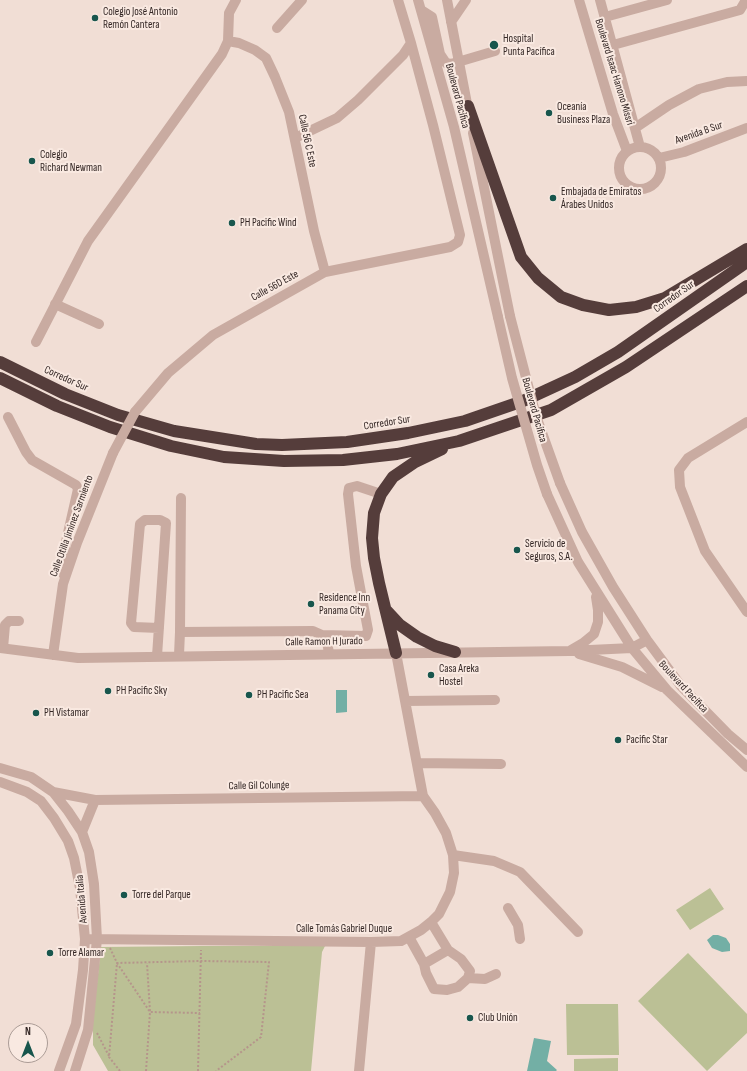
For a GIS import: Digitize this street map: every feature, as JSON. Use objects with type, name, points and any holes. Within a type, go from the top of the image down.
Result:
[{"type":"highway","points":[[468,106],[521,257],[538,278],[561,297],[583,305],[609,310],[636,307],[665,298],[747,249]]},
{"type":"highway","name":"Corredor Sur","points":[[0,362],[65,394],[112,412],[174,431],[256,444],[282,445],[354,441],[408,433],[466,421],[523,401],[575,376],[618,352],[747,262]]},
{"type":"highway","points":[[0,378],[57,406],[110,427],[171,446],[224,457],[284,461],[343,460],[397,454],[459,441],[551,410],[626,367],[744,288]]},
{"type":"highway","points":[[396,653],[379,583],[372,538],[374,513],[381,494],[393,478],[415,462],[459,441]]},
{"type":"highway","points":[[386,610],[400,625],[417,637],[436,646],[455,652]]},
{"type":"street","points":[[36,342],[88,241],[147,157],[196,93],[222,54],[228,41],[229,13],[236,0]]},
{"type":"street","points":[[277,28],[302,0]]},
{"type":"street","points":[[295,138],[337,118],[358,100],[403,55],[411,43],[398,0]]},
{"type":"street","name":"Boulevard Pacífica","points":[[447,0],[510,316],[536,416],[560,483],[582,532],[613,587],[647,640],[681,686],[728,734],[747,750]]},
{"type":"street","points":[[451,22],[466,0]]},
{"type":"street","name":"Boulevard Isaac Hanono Missri","points":[[600,0],[640,147]]},
{"type":"street","points":[[605,17],[667,0]]},
{"type":"street","points":[[612,45],[740,10],[746,0]]},
{"type":"street","name":"Boulevard Isaac Hanono Missri","points":[[577,4],[612,114],[627,151]]},
{"type":"street","points":[[420,5],[432,17],[440,54],[446,63],[459,62],[495,51]]},
{"type":"street","name":"Boulevard Pacífica","points":[[420,5],[454,127],[512,378],[547,494],[578,562],[632,648],[667,690],[747,767]]},
{"type":"street","name":"Calle 56 C Este","points":[[228,41],[239,43],[255,50],[266,58],[289,112],[324,272]]},
{"type":"street","name":"Calle 56D Este","points":[[135,412],[168,373],[213,335],[324,272],[450,246],[458,242],[460,235],[411,43]]},
{"type":"street","points":[[635,128],[669,105],[699,89],[727,82],[747,81]]},
{"type":"street","name":"Avenida B Sur","points":[[658,158],[684,152],[747,128]]},
{"type":"street","points":[[640,147],[648,148],[658,158],[661,164],[659,178],[649,187],[636,189],[624,182],[620,176],[619,162],[627,151],[640,147]]},
{"type":"street","points":[[55,304],[99,324]]},
{"type":"street","name":"Calle Otilla Jiminez Sarmiento","points":[[53,655],[63,584],[77,543],[113,453],[135,412]]},
{"type":"street","points":[[8,417],[26,452],[32,460],[76,485],[78,489],[65,546],[63,584]]},
{"type":"street","points":[[747,422],[688,458],[679,470],[680,487],[705,551],[747,612]]},
{"type":"street","points":[[322,635],[365,637],[367,635],[348,502],[349,488],[353,486],[363,486],[381,494]]},
{"type":"street","points":[[179,655],[181,498]]},
{"type":"street","points":[[157,656],[159,628],[166,523],[160,520],[145,520],[140,524],[131,623],[134,627],[159,628]]},
{"type":"street","points":[[569,651],[583,643],[594,634],[598,622],[595,591]]},
{"type":"street","points":[[1,648],[5,625],[9,621],[19,621]]},
{"type":"street","points":[[180,632],[313,630],[322,635],[327,641],[329,654]]},
{"type":"street","name":"Calle Ramon H Jurado","points":[[1,648],[78,658],[179,655],[569,651],[632,648],[647,640]]},
{"type":"street","points":[[569,651],[622,668],[667,690]]},
{"type":"street","name":"Calle Tomás Gabriel Duque","points":[[85,939],[401,941],[431,922],[439,914],[450,892],[454,873],[453,855],[446,833],[436,813],[423,796],[396,653]]},
{"type":"street","points":[[405,701],[495,700]]},
{"type":"street","points":[[417,764],[501,764]]},
{"type":"street","name":"Avenida Italia","points":[[0,768],[31,777],[53,792],[82,832],[89,852],[102,939],[88,1030],[75,1071]]},
{"type":"street","name":"Avenida Italia","points":[[0,782],[27,792],[41,801],[68,841],[74,858],[80,888],[85,939],[76,1024],[59,1071]]},
{"type":"street","name":"Calle Gil Colunge","points":[[53,792],[95,800],[423,796]]},
{"type":"street","points":[[82,832],[95,800]]},
{"type":"street","points":[[453,855],[494,861],[520,872],[578,932]]},
{"type":"street","points":[[508,908],[518,925],[520,939]]},
{"type":"street","points":[[409,937],[424,964],[426,973],[434,990],[458,988],[468,978],[470,971],[461,959],[448,950],[431,922]]},
{"type":"street","points":[[359,1071],[371,942]]},
{"type":"street","points":[[424,964],[448,950]]},
{"type":"street","points":[[468,978],[485,979],[496,974]]},
{"type":"path","points":[[102,939],[150,1012]]},
{"type":"path","points":[[117,963],[201,961],[269,962],[261,1037],[216,1071]]},
{"type":"path","points":[[198,1071],[201,961]]},
{"type":"path","points":[[109,1057],[117,963]]},
{"type":"path","points":[[146,1071],[150,1012],[148,963]]},
{"type":"path","points":[[150,1012],[200,1012]]},
{"type":"path","points":[[88,1030],[96,1032],[109,1057],[120,1071]]},
{"type":"green space","points":[[710,888],[724,909],[690,930],[676,910]]},
{"type":"green space","points":[[325,946],[322,952],[311,1071],[108,1071],[93,1045],[93,1020],[101,947]]},
{"type":"green space","points":[[688,953],[747,1014],[747,1033],[707,1071],[638,1001]]},
{"type":"green space","points":[[566,1004],[618,1004],[619,1055],[567,1055]]},
{"type":"green space","points":[[618,1058],[618,1071],[574,1071],[574,1059]]},
{"type":"water","points":[[336,690],[347,690],[347,712],[336,713]]},
{"type":"water","points":[[713,935],[726,938],[730,944],[730,951],[722,952],[712,948],[707,940]]},
{"type":"water","points":[[534,1038],[551,1041],[547,1061],[557,1070],[556,1071],[527,1071]]},
{"type":"place","name":"Colegio José Antonio Remón Cantera","points":[[95,18]]},
{"type":"place","name":"Hospital Punta Pacífica","points":[[494,45]]},
{"type":"place","name":"Oceanía Business Plaza","points":[[549,113]]},
{"type":"place","name":"Colegio Richard Newman","points":[[32,161]]},
{"type":"place","name":"Embajada de Emiratos Árabes Unidos","points":[[553,198]]},
{"type":"place","name":"PH Pacific Wind","points":[[232,223]]},
{"type":"place","name":"Servicio de Seguros, S.A.","points":[[517,550]]},
{"type":"place","name":"Residence Inn Panama City","points":[[311,604]]},
{"type":"place","name":"Casa Areka Hostel","points":[[431,675]]},
{"type":"place","name":"PH Pacific Sky","points":[[108,691]]},
{"type":"place","name":"PH Pacific Sea","points":[[249,695]]},
{"type":"place","name":"PH Vistamar","points":[[36,713]]},
{"type":"place","name":"Pacific Star","points":[[618,740]]},
{"type":"place","name":"Torre del Parque","points":[[124,895]]},
{"type":"place","name":"Torre Alamar","points":[[50,953]]},
{"type":"place","name":"Club Unión","points":[[470,1018]]}]
